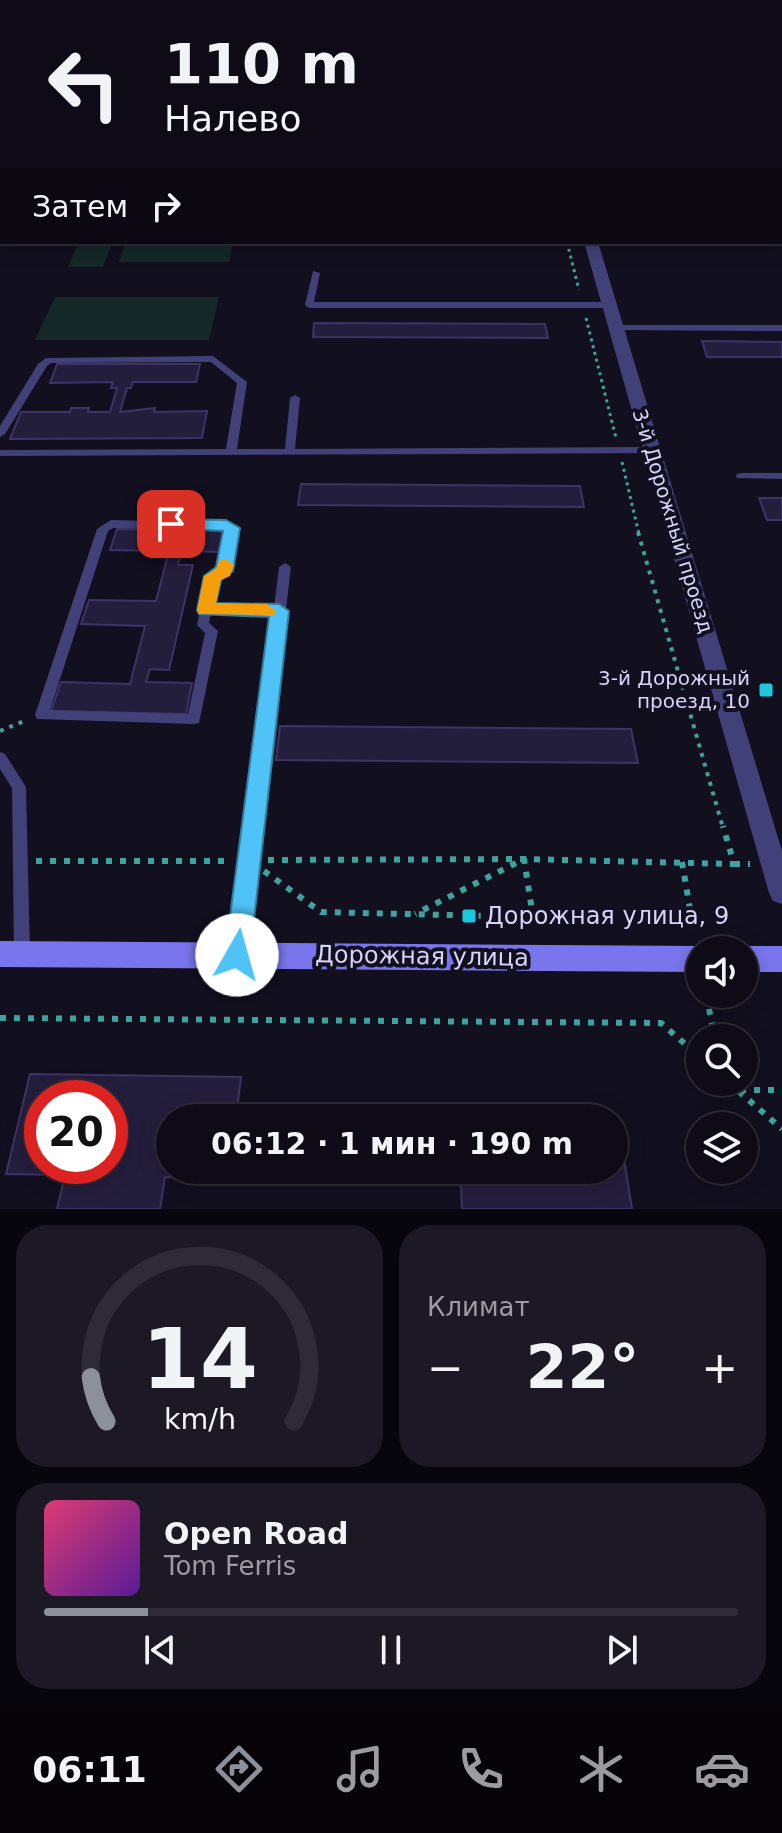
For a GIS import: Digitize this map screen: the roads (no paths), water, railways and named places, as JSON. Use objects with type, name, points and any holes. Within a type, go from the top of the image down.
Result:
[{"type":"main road","name":"Дорожная улица","points":[[11,954],[686,959]]},
{"type":"main road","points":[[758,959],[782,959]]},
{"type":"street","name":"3-й Дорожный проезд","points":[[592,244],[782,893]]},
{"type":"lane","points":[[316,273],[309,305],[609,305]]},
{"type":"lane","points":[[616,328],[782,328]]},
{"type":"lane","points":[[0,434],[43,364],[49,360],[213,359],[242,382],[231,452]]},
{"type":"lane","points":[[290,452],[295,398]]},
{"type":"lane","points":[[0,453],[652,450]]},
{"type":"lane","points":[[741,476],[782,476]]},
{"type":"lane","points":[[117,523],[229,526],[232,531],[224,571],[213,576],[206,610],[203,625],[212,631],[194,719],[42,715],[107,526],[117,523]]},
{"type":"lane","points":[[237,955],[285,567]]},
{"type":"lane","points":[[206,610],[279,611]]},
{"type":"lane","points":[[0,758],[19,787],[20,861],[11,954]]},
{"type":"place","name":"3-й Дорожный проезд, 10","points":[[766,690]]},
{"type":"place","name":"Дорожная улица, 9","points":[[469,916]]}]
